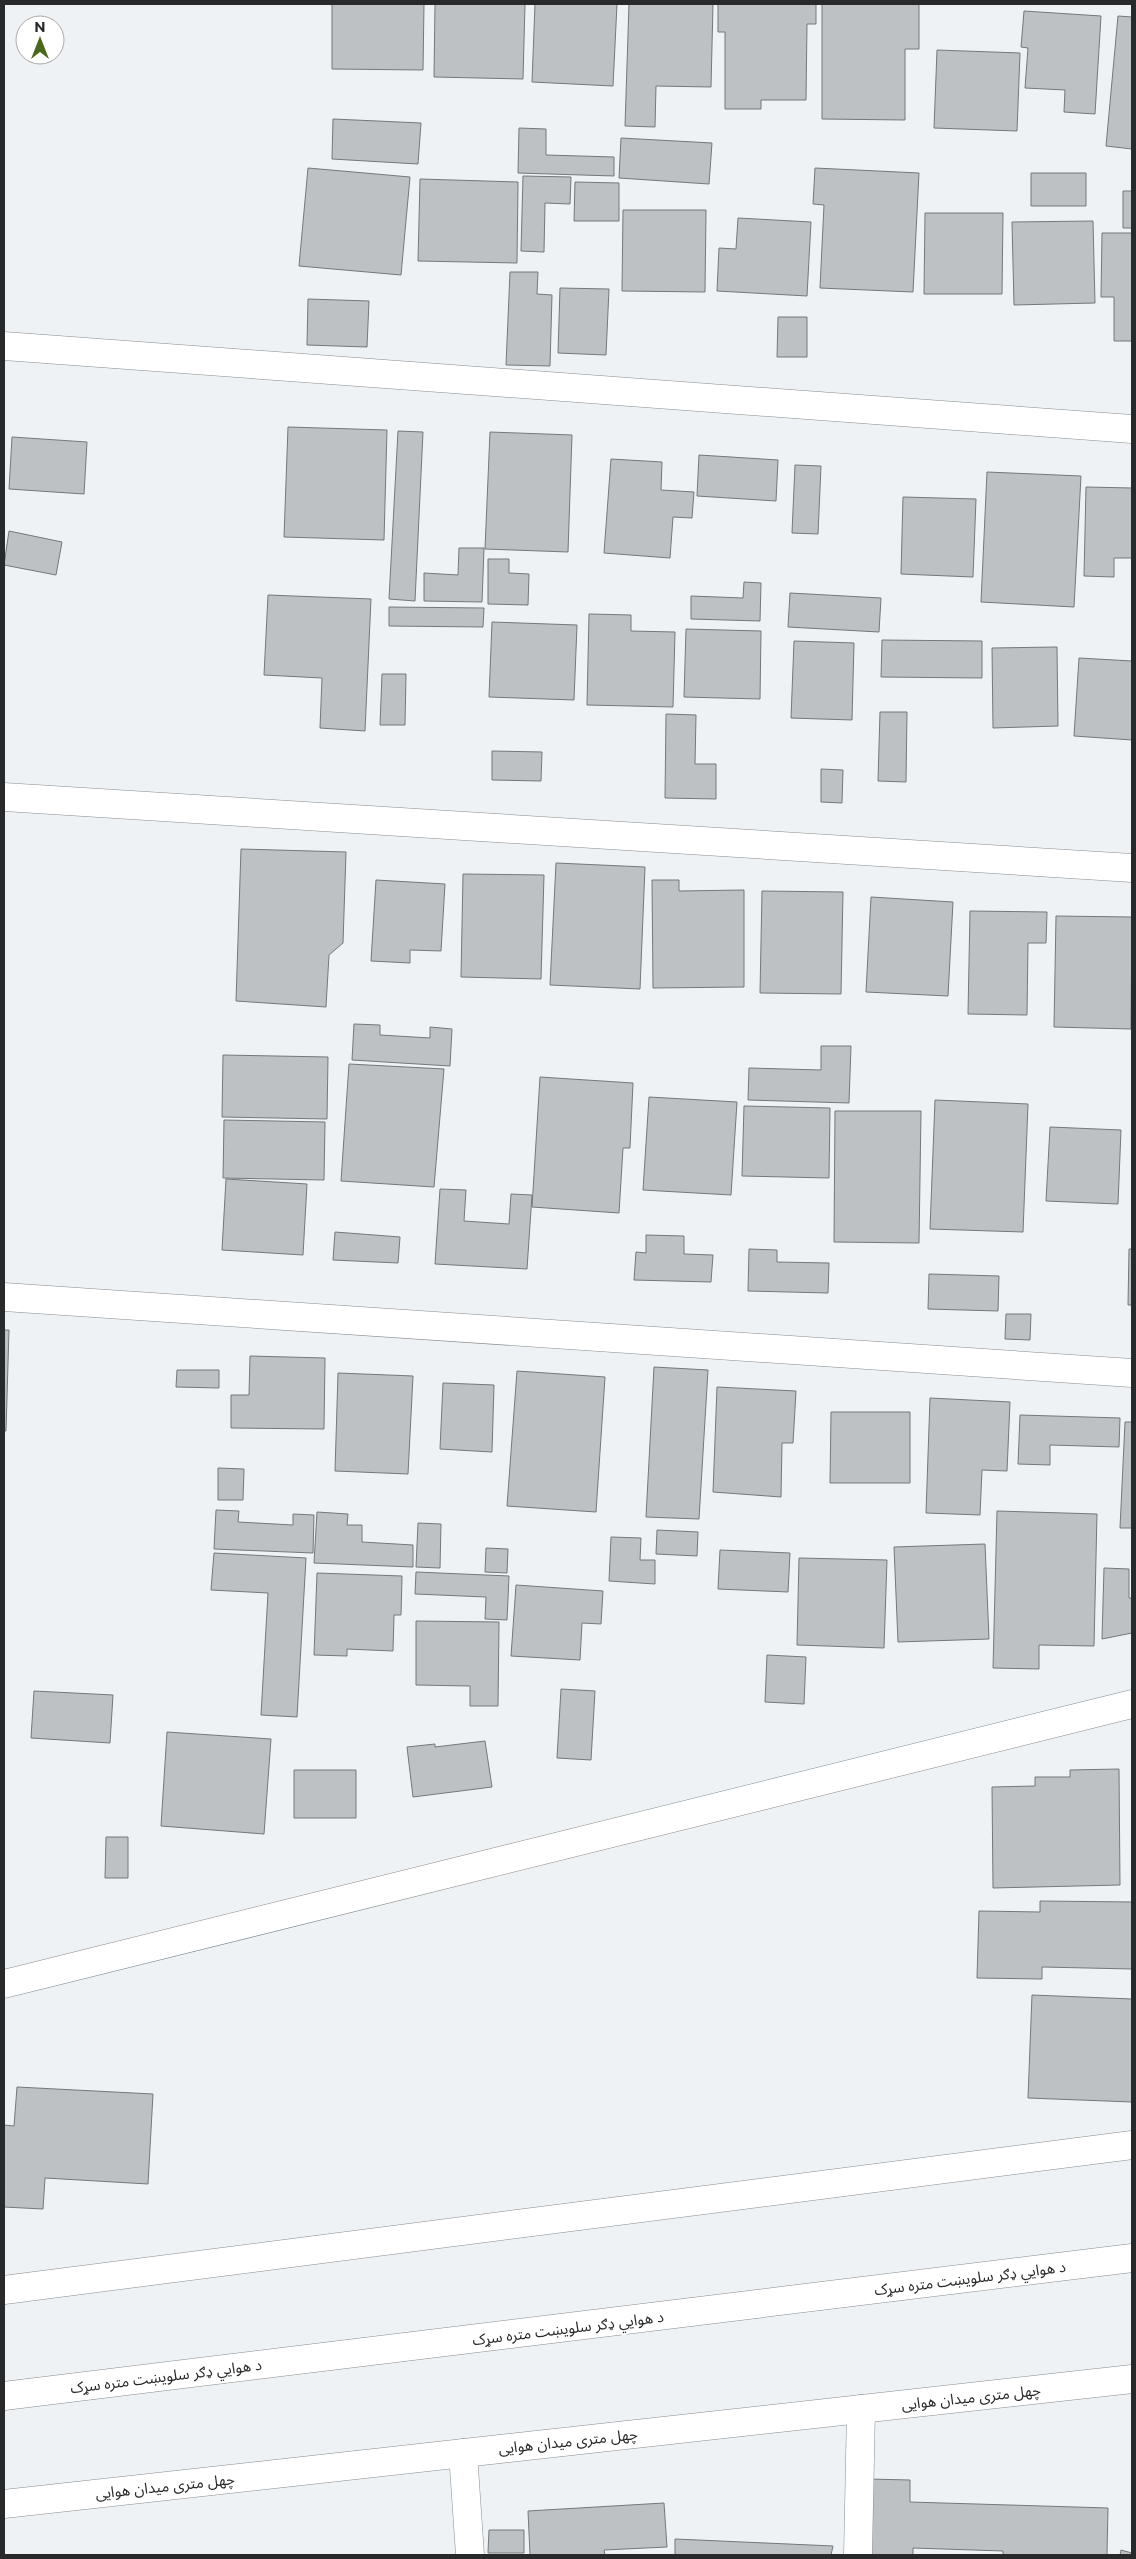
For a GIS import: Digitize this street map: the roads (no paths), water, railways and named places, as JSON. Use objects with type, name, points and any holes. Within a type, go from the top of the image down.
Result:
[{"type":"street","points":[[4,346],[1132,430]]},
{"type":"street","points":[[4,797],[1132,868]]},
{"type":"street","points":[[4,1297],[1132,1373]]},
{"type":"street","points":[[4,1984],[1132,1704]]},
{"type":"street","points":[[4,2290],[1132,2145]]},
{"type":"street","name":"د هوايي ډګر سلویښت متره سړک","points":[[4,2396],[1132,2258]]},
{"type":"street","name":"چهل متری میدان هوایی","points":[[4,2504],[1132,2378]]},
{"type":"street","points":[[858,2555],[862,2409]]},
{"type":"street","points":[[464,2453],[470,2555]]}]
